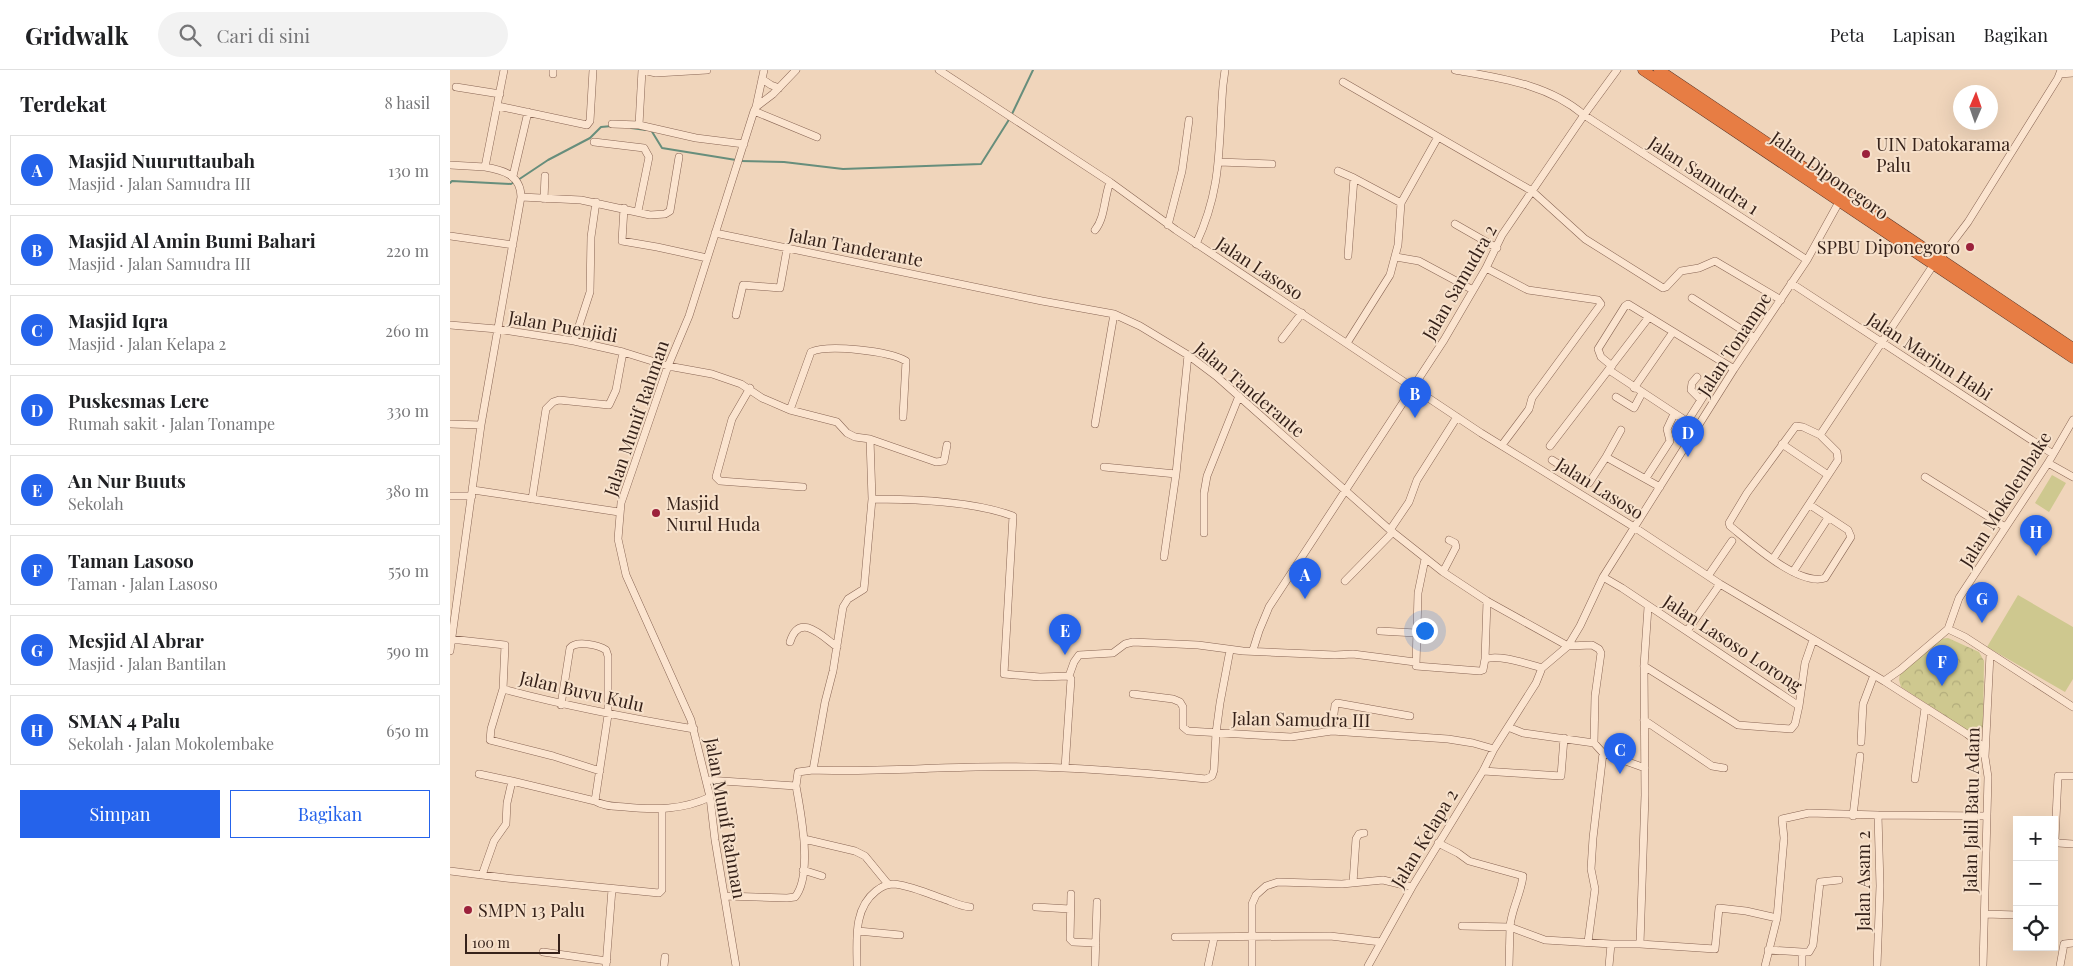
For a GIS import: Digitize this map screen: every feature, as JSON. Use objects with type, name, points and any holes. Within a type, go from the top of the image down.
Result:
[{"type":"highway","name":"Jalan Diponegoro","points":[[1643,70],[1839,202],[1871,217]]},
{"type":"highway","name":"Jalan Diponegoro","points":[[1659,70],[2073,358]]},
{"type":"highway","name":"Jalan Diponegoro","points":[[1937,262],[2073,348]]},
{"type":"street","points":[[485,167],[504,70]]},
{"type":"street","points":[[498,106],[583,126],[587,125],[590,121],[593,70]]},
{"type":"street","points":[[639,126],[643,70],[650,72],[707,70]]},
{"type":"street","name":"Jalan Munif Rahman","points":[[736,966],[707,780],[694,729],[626,575],[618,539],[619,512],[628,480],[668,366],[689,316],[738,165],[755,109],[764,70]]},
{"type":"street","points":[[796,70],[755,109],[817,137]]},
{"type":"street","name":"Jalan Lasoso","points":[[939,70],[1015,122],[1110,182],[1196,244],[1457,417],[1634,527],[1720,584],[1884,681],[1979,743],[1985,757]]},
{"type":"street","name":"Jalan Lasoso","points":[[1196,244],[1211,209],[1219,162],[1225,70]]},
{"type":"street","name":"Jalan Samudra 1","points":[[1455,70],[1529,85],[1570,103],[1584,115],[1807,260]]},
{"type":"street","name":"Jalan Samudra 2","points":[[1414,388],[1486,268],[1502,235],[1617,70]]},
{"type":"street","points":[[1820,435],[1881,342],[1937,262],[1968,222],[2060,72],[2073,73]]},
{"type":"street","points":[[762,79],[779,88]]},
{"type":"street","points":[[1344,82],[1532,191],[1585,239],[1662,288],[1666,288],[1681,271],[1694,270],[1716,261],[1781,300]]},
{"type":"street","points":[[456,87],[500,94]]},
{"type":"street","points":[[450,651],[481,426],[521,196],[516,180],[528,112]]},
{"type":"street","points":[[1168,225],[1182,171],[1189,120]]},
{"type":"street","points":[[612,124],[639,126],[696,138],[744,144]]},
{"type":"street","points":[[1347,343],[1384,285],[1396,257],[1402,203],[1438,136]]},
{"type":"street","points":[[594,142],[644,148],[646,150],[649,157],[638,211]]},
{"type":"street","points":[[521,196],[596,202],[650,214],[665,214],[670,211],[679,157]]},
{"type":"street","points":[[1219,162],[1272,164]]},
{"type":"street","points":[[450,165],[485,167],[516,180]]},
{"type":"street","points":[[1338,171],[1402,203]]},
{"type":"street","points":[[544,199],[545,176]]},
{"type":"street","points":[[1348,256],[1354,178]]},
{"type":"street","points":[[1094,230],[1102,218],[1110,182]]},
{"type":"street","points":[[574,341],[590,292],[591,237],[596,202]]},
{"type":"street","name":"Jalan Tonampe","points":[[1603,578],[1734,369],[1807,260],[1839,202]]},
{"type":"street","points":[[624,208],[622,241],[657,246],[707,258]]},
{"type":"street","points":[[1455,224],[1497,248]]},
{"type":"street","name":"Jalan Tanderante","points":[[715,233],[1114,314],[1140,326],[1188,355],[1239,396],[1425,559],[1487,601],[1568,646]]},
{"type":"street","points":[[450,236],[512,246]]},
{"type":"street","points":[[736,315],[743,285],[780,288],[788,249]]},
{"type":"street","points":[[1396,257],[1419,261],[1473,290]]},
{"type":"street","points":[[1486,268],[1528,290],[1601,302],[1600,308],[1532,398],[1529,409],[1502,445]]},
{"type":"street","name":"Jalan Marjun Habi","points":[[1792,283],[2052,454]]},
{"type":"street","points":[[1692,298],[1755,338]]},
{"type":"street","points":[[1698,428],[1634,388],[1610,368],[1600,357],[1598,349],[1625,306],[1629,304],[1734,369]]},
{"type":"street","points":[[1282,339],[1302,313]]},
{"type":"street","points":[[1095,424],[1114,314]]},
{"type":"street","points":[[1550,446],[1649,317]]},
{"type":"street","name":"Jalan Puenjidi","points":[[450,325],[497,329],[574,341],[623,352],[668,366],[712,374],[750,388],[762,398],[790,410],[837,422],[847,433],[855,437],[870,439],[936,462],[944,461],[947,445]]},
{"type":"street","points":[[1634,388],[1673,332]]},
{"type":"street","points":[[790,410],[810,352],[854,348],[906,361],[903,417]]},
{"type":"street","points":[[532,499],[546,409],[553,402],[559,400],[609,405],[616,390],[623,352]]},
{"type":"street","points":[[1164,557],[1176,474],[1188,355]]},
{"type":"street","points":[[1688,422],[1724,364]]},
{"type":"street","points":[[1697,377],[1692,384],[1691,390],[1701,400]]},
{"type":"street","points":[[750,388],[732,419],[716,477],[720,481],[803,487]]},
{"type":"street","points":[[1253,650],[1269,608],[1414,388]]},
{"type":"street","points":[[1616,396],[1634,408],[1642,393]]},
{"type":"street","points":[[1204,533],[1204,493],[1207,476],[1239,396]]},
{"type":"street","points":[[1646,478],[1670,442],[1667,429],[1674,414]]},
{"type":"street","points":[[1345,581],[1391,531],[1409,502],[1417,480],[1457,417]]},
{"type":"street","name":"Jalan Mokolembake","points":[[1884,681],[1900,670],[1948,629],[1959,598],[2048,463],[2073,420]]},
{"type":"street","points":[[450,424],[481,426]]},
{"type":"street","points":[[1773,560],[1838,460],[1838,456],[1820,435],[1803,427],[1796,426],[1737,508],[1729,523],[1730,526],[1773,560],[1794,572],[1814,580],[1825,578],[1851,537],[1848,530],[1810,505]]},
{"type":"street","points":[[1552,460],[1589,483],[1621,430]]},
{"type":"street","points":[[813,770],[837,647],[841,616],[846,602],[864,590],[872,499],[870,439]]},
{"type":"street","points":[[1782,444],[1828,476]]},
{"type":"street","points":[[1606,457],[1660,487]]},
{"type":"street","points":[[2048,463],[2073,477]]},
{"type":"street","points":[[1104,467],[1176,474]]},
{"type":"street","points":[[1925,477],[2005,527]]},
{"type":"street","points":[[450,496],[473,493],[532,499],[619,512]]},
{"type":"street","points":[[872,499],[944,502],[1013,516],[1004,674],[1008,676],[1040,677],[1069,676]]},
{"type":"street","points":[[1794,572],[1828,518]]},
{"type":"street","points":[[1443,572],[1456,547],[1455,543],[1449,540]]},
{"type":"street","points":[[1708,576],[1732,542]]},
{"type":"street","points":[[1425,559],[1418,593],[1415,662],[1418,667],[1483,670],[1487,601]]},
{"type":"street","name":"Jalan Lasoso Lorong","points":[[1603,578],[1622,588],[1799,706],[1805,663],[1814,640]]},
{"type":"street","name":"Jalan Kelapa 2","points":[[1368,966],[1412,887],[1483,771],[1494,749],[1536,684],[1542,668],[1568,646],[1580,626],[1603,578]]},
{"type":"street","points":[[1687,631],[1720,584]]},
{"type":"street","points":[[1640,944],[1645,848],[1644,666],[1648,607]]},
{"type":"street","points":[[790,642],[793,632],[799,628],[808,628],[814,630],[837,647]]},
{"type":"street","points":[[1948,629],[1965,637],[2073,707]]},
{"type":"street","points":[[1380,631],[1416,633]]},
{"type":"street","name":"Jalan Buvu Kulu","points":[[451,639],[505,644],[503,689],[561,705],[608,715],[694,729]]},
{"type":"street","points":[[1065,768],[1072,693],[1069,676],[1074,662],[1079,655],[1113,653],[1128,642],[1198,645],[1230,650],[1335,655],[1353,654],[1415,662]]},
{"type":"street","points":[[561,705],[570,648],[577,644],[606,650],[608,656],[608,715],[595,801]]},
{"type":"street","points":[[1568,646],[1592,646],[1600,649],[1595,696],[1594,743]]},
{"type":"street","points":[[724,896],[787,898],[795,897],[801,887],[804,839],[796,786],[798,772],[813,770],[976,767],[1065,768],[1206,779],[1212,776],[1214,770],[1216,733],[1230,650]]},
{"type":"street","name":"Jalan Jalil Batu Adam","points":[[1983,966],[1988,777],[1985,757],[1990,654]]},
{"type":"street","points":[[1485,659],[1499,658],[1542,668]]},
{"type":"street","points":[[1644,666],[1738,725],[1790,729],[1795,724],[1799,706]]},
{"type":"street","points":[[1861,742],[1863,704],[1874,675]]},
{"type":"street","points":[[503,689],[491,728],[490,740],[553,756],[600,771]]},
{"type":"street","name":"Jalan Samudra III","points":[[1133,694],[1176,699],[1182,704],[1183,727],[1188,731],[1290,737],[1332,731],[1448,739],[1494,749]]},
{"type":"street","points":[[1332,731],[1335,705],[1337,703],[1410,716]]},
{"type":"street","points":[[1915,779],[1925,708]]},
{"type":"street","points":[[1644,720],[1712,766],[1724,768]]},
{"type":"street","points":[[1508,727],[1522,733],[1594,743],[1603,753],[1645,768]]},
{"type":"street","points":[[1483,771],[1562,776],[1564,738]]},
{"type":"street","points":[[1588,942],[1595,889],[1591,869],[1593,838],[1603,753]]},
{"type":"street","points":[[1853,816],[1860,756]]},
{"type":"street","points":[[479,774],[595,801],[606,806],[662,810],[692,804],[710,797]]},
{"type":"street","points":[[2073,776],[2059,774],[2057,776],[2056,840],[2060,843],[2073,844]]},
{"type":"street","points":[[707,780],[796,786]]},
{"type":"street","points":[[482,875],[494,841],[506,824],[507,803],[512,781]]},
{"type":"street","points":[[450,871],[658,893],[661,892],[662,810]]},
{"type":"street","points":[[1765,966],[1777,918],[1784,838],[1782,819],[1810,814],[1878,815]]},
{"type":"street","name":"Jalan Asam 2","points":[[1877,966],[1880,886],[1878,815],[1987,816]]},
{"type":"street","points":[[1354,884],[1356,839],[1359,834],[1364,833]]},
{"type":"street","points":[[804,839],[834,845],[865,856],[888,884]]},
{"type":"street","points":[[1438,843],[1458,853],[1469,862],[1523,876],[1520,894],[1511,916],[1509,966]]},
{"type":"street","points":[[803,870],[822,876]]},
{"type":"street","points":[[1252,966],[1254,899],[1258,892],[1266,886],[1278,882],[1354,884],[1383,880],[1412,887]]},
{"type":"street","points":[[1768,950],[1809,952],[1813,945],[1820,882],[1839,880]]},
{"type":"street","points":[[857,966],[858,931],[862,909],[873,893],[883,886],[888,884],[905,886],[943,898],[958,906],[970,907]]},
{"type":"street","points":[[543,952],[606,963],[612,889]]},
{"type":"street","points":[[1071,894],[1071,941],[1096,943]]},
{"type":"street","points":[[1095,966],[1098,902]]},
{"type":"street","points":[[1036,907],[1070,909]]},
{"type":"street","points":[[1462,926],[1510,928],[1546,940],[1714,949],[1716,948],[1719,908],[1746,911],[1777,918]]},
{"type":"street","points":[[1985,914],[2013,915]]},
{"type":"street","points":[[858,931],[900,935]]},
{"type":"street","points":[[1174,937],[1330,936],[1382,942]]},
{"type":"street","points":[[1208,966],[1214,938]]},
{"type":"street","points":[[2060,966],[2064,944],[2073,943]]},
{"type":"street","points":[[1609,966],[1611,944]]},
{"type":"street","points":[[1802,952],[1802,966]]},
{"type":"street","points":[[664,966],[665,957]]},
{"type":"green space","points":[[2052,475],[2066,483],[2049,512],[2035,503]]},
{"type":"green space","points":[[2018,595],[2073,627],[2073,679],[2065,692],[1987,647]]},
{"type":"green space","points":[[1948,638],[1979,652],[1984,661],[1983,727],[1978,733],[1973,734],[1901,687],[1900,673],[1939,639]]},
{"type":"waterway","points":[[1012,114],[1033,70]]},
{"type":"waterway","points":[[740,161],[784,162],[843,169],[981,164],[1010,118]]},
{"type":"waterway","points":[[518,180],[548,160],[590,138],[601,127],[612,126]]},
{"type":"waterway","points":[[631,128],[646,130]]},
{"type":"waterway","points":[[651,130],[662,148],[736,160]]},
{"type":"waterway","points":[[450,183],[452,181],[511,184],[514,182]]},
{"type":"place","name":"UIN Datokarama Palu","points":[[1866,154]]},
{"type":"place","name":"SPBU Diponegoro","points":[[1970,247]]},
{"type":"place","name":"Masjid Al Amin Bumi Bahari","points":[[1415,418]]},
{"type":"place","name":"Puskesmas Lere","points":[[1688,457]]},
{"type":"place","name":"Masjid Nurul Huda","points":[[656,513]]},
{"type":"place","name":"SMAN 4 Palu","points":[[2036,556]]},
{"type":"place","name":"Masjid Nuuruttaubah","points":[[1305,599]]},
{"type":"place","name":"Mesjid Al Abrar","points":[[1982,623]]},
{"type":"place","name":"An Nur Buuts","points":[[1065,655]]},
{"type":"place","name":"Taman Lasoso","points":[[1942,686]]},
{"type":"place","name":"Masjid Iqra","points":[[1620,774]]},
{"type":"place","name":"SMPN 13 Palu","points":[[468,910]]}]
